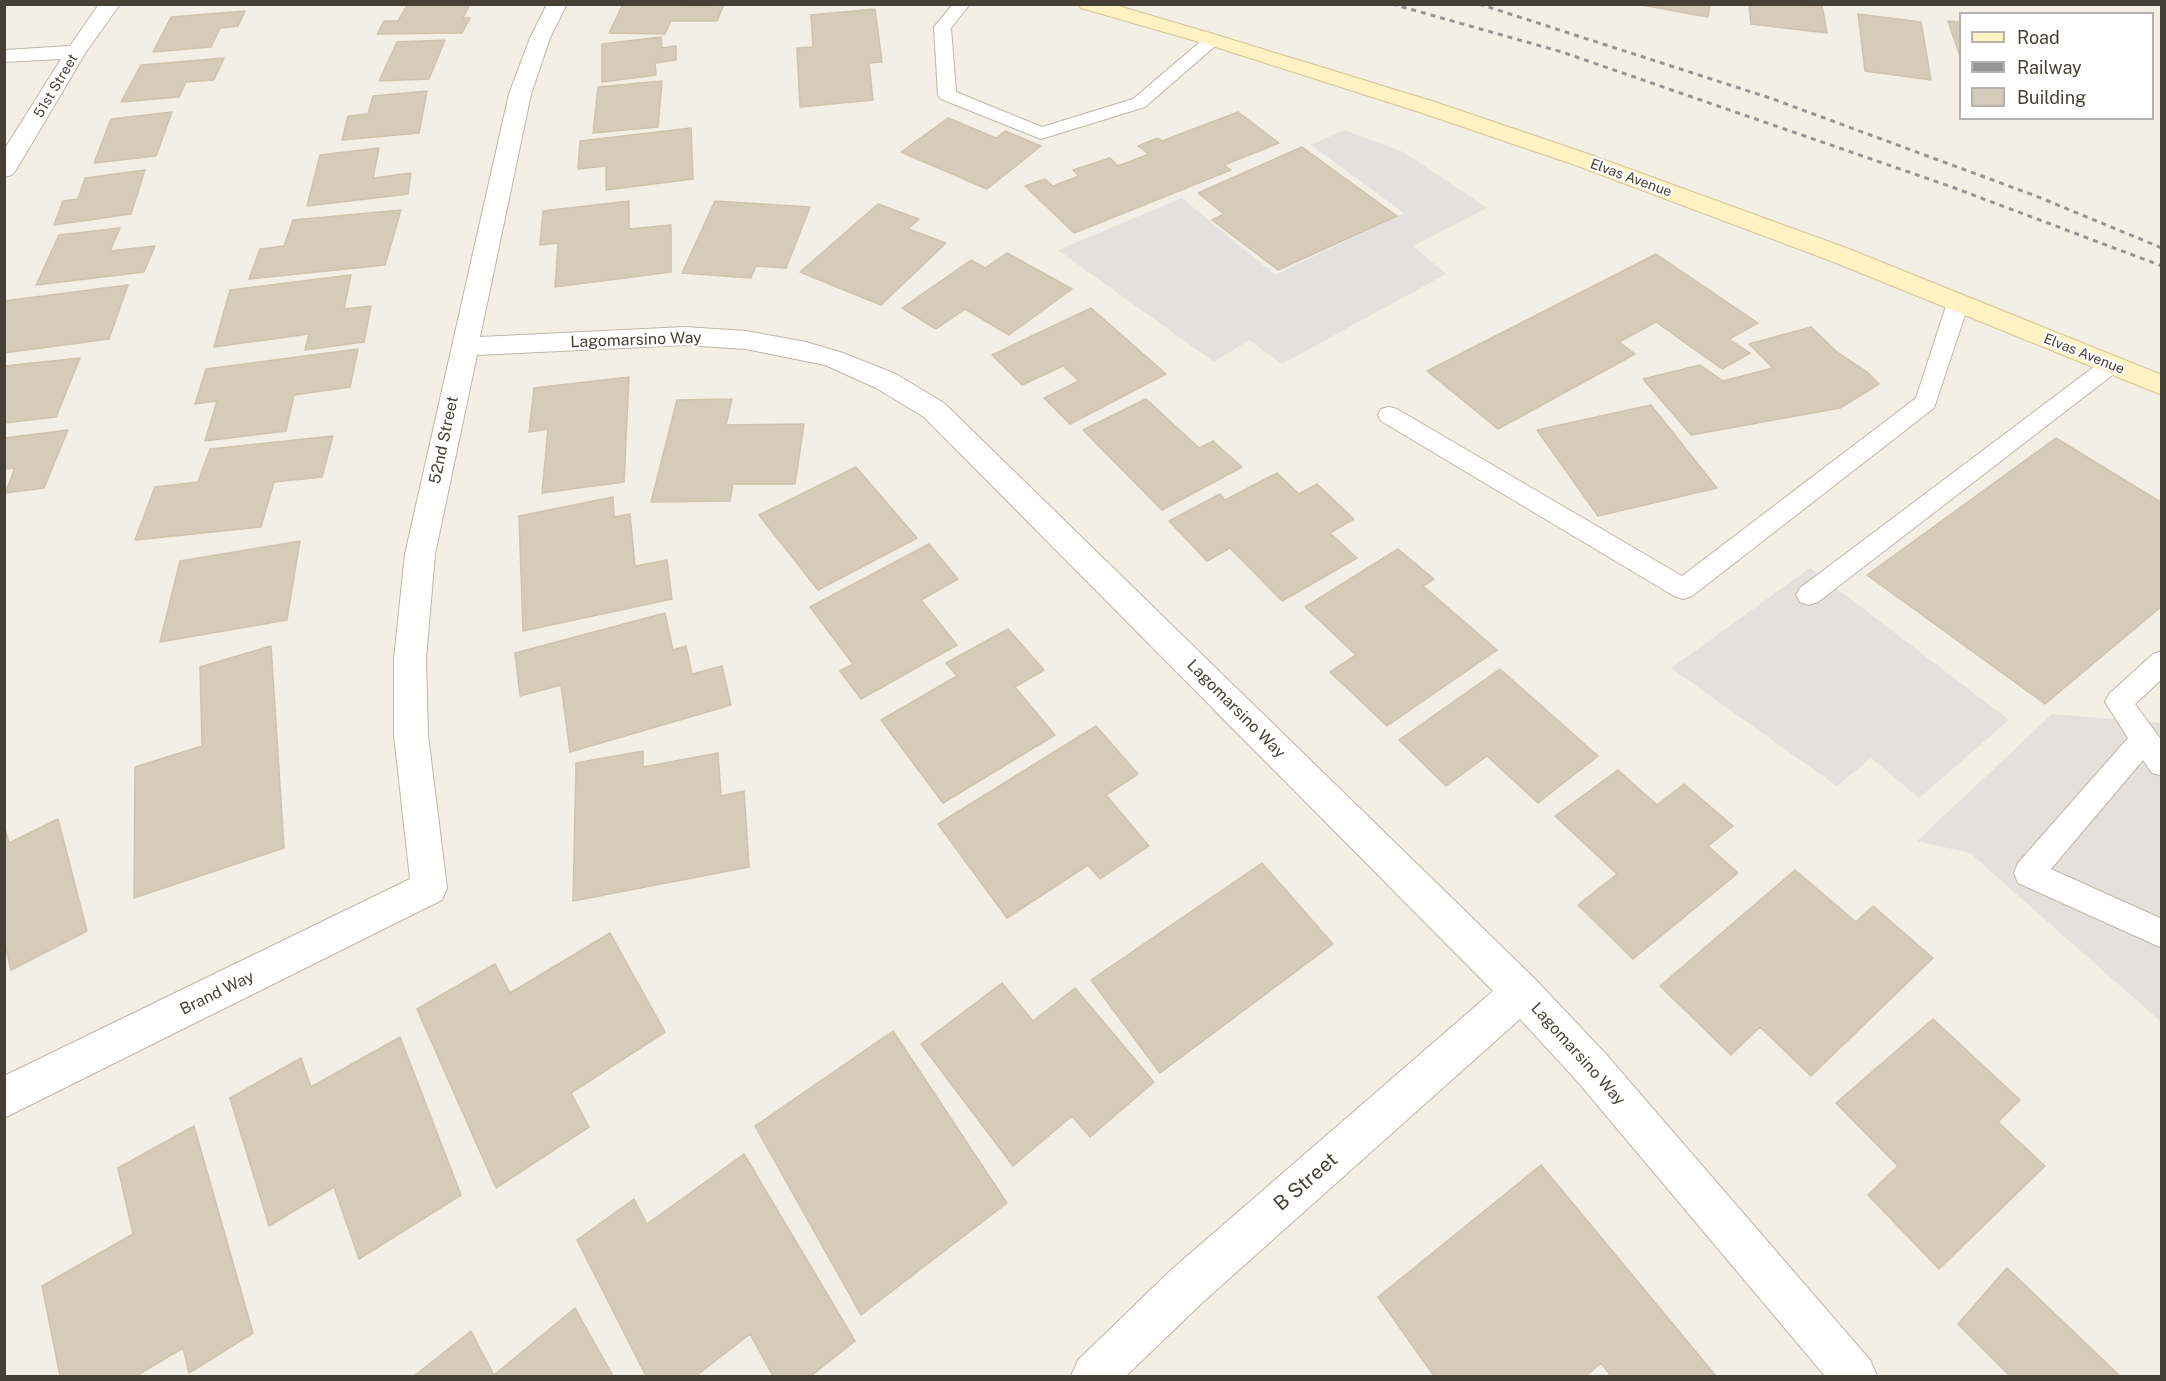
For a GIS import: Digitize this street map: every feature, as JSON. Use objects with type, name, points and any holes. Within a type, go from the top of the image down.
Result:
[{"type":"street","name":"51st Street","points":[[4,170],[76,52],[110,4]]},
{"type":"street","name":"52nd Street","points":[[429,888],[411,735],[410,659],[420,554],[520,94],[540,38],[557,4]]},
{"type":"street","name":"Elvas Avenue","points":[[1088,4],[1213,40],[1427,107],[1583,160],[1840,255],[2162,386]]},
{"type":"street","points":[[4,56],[76,52]]},
{"type":"street","name":"Lagomarsino Way","points":[[464,347],[685,336],[746,340],[806,351],[834,359],[886,381],[934,410],[1521,992],[1591,1066],[1854,1377]]},
{"type":"street","name":"Brand Way","points":[[4,1098],[429,888]]},
{"type":"street","name":"B Street","points":[[1094,1377],[1187,1286],[1521,992]]},
{"type":"lane","points":[[962,4],[942,27],[947,95],[1041,133],[1139,103],[1213,40]]},
{"type":"lane","points":[[1389,415],[1683,589],[1926,402],[1958,303]]},
{"type":"lane","points":[[1809,595],[2111,365]]},
{"type":"lane","points":[[2162,662],[2119,702],[2162,764]]},
{"type":"lane","points":[[2144,739],[2029,873],[2162,934]]},
{"type":"shaded area","points":[[1344,130],[1403,152],[1487,208],[1413,246],[1446,274],[1282,364],[1249,340],[1214,362],[1058,250],[1182,198],[1275,275],[1404,213],[1311,145]]},
{"type":"shaded area","points":[[1810,568],[2009,720],[1919,798],[1871,758],[1837,786],[1671,668]]},
{"type":"shaded area","points":[[2052,714],[2162,723],[2161,1022],[1970,853],[1917,841]]},
{"type":"building","points":[[408,4],[470,4],[463,18],[470,18],[462,33],[377,34],[384,21],[398,21]]},
{"type":"building","points":[[623,4],[704,6],[724,4],[717,21],[671,21],[665,34],[609,33]]},
{"type":"building","points":[[1636,4],[1710,4],[1708,17]]},
{"type":"building","points":[[1749,4],[1822,6],[1827,33],[1751,24]]},
{"type":"building","points":[[875,9],[882,62],[869,63],[873,100],[800,107],[797,48],[813,47],[811,15]]},
{"type":"building","points":[[245,11],[238,26],[220,28],[211,47],[153,52],[171,17]]},
{"type":"building","points":[[1858,14],[1921,22],[1931,80],[1865,71]]},
{"type":"building","points":[[1948,21],[1959,22],[1959,53]]},
{"type":"building","points":[[661,37],[662,48],[676,46],[676,60],[655,63],[656,75],[602,82],[602,44]]},
{"type":"building","points":[[445,40],[429,79],[379,81],[397,42]]},
{"type":"building","points":[[224,58],[214,80],[186,82],[179,97],[121,102],[141,65]]},
{"type":"building","points":[[662,81],[658,127],[593,133],[598,87]]},
{"type":"building","points":[[427,91],[419,133],[342,140],[348,116],[368,114],[373,96]]},
{"type":"building","points":[[172,112],[156,156],[94,163],[111,119]]},
{"type":"building","points":[[1238,112],[1279,143],[1224,165],[1231,170],[1074,233],[1025,186],[1045,179],[1053,186],[1079,176],[1073,170],[1110,158],[1118,166],[1149,154],[1138,146],[1158,138],[1162,141]]},
{"type":"building","points":[[948,118],[996,138],[1005,131],[1041,146],[987,189],[901,152]]},
{"type":"building","points":[[691,128],[693,179],[606,190],[606,166],[578,169],[580,141]]},
{"type":"building","points":[[1302,147],[1397,216],[1278,270],[1212,220],[1224,214],[1198,193]]},
{"type":"building","points":[[379,148],[373,178],[411,173],[408,194],[307,206],[320,155]]},
{"type":"building","points":[[145,170],[131,214],[54,225],[63,201],[78,199],[85,178]]},
{"type":"building","points":[[629,201],[629,229],[671,225],[671,272],[555,287],[558,243],[540,245],[543,211]]},
{"type":"building","points":[[715,201],[810,207],[786,268],[756,266],[751,278],[682,273]]},
{"type":"building","points":[[878,204],[919,219],[908,229],[946,243],[881,305],[800,272]]},
{"type":"building","points":[[401,210],[385,265],[249,279],[260,249],[284,246],[293,220]]},
{"type":"building","points":[[120,228],[110,251],[155,246],[144,272],[36,285],[59,235]]},
{"type":"building","points":[[1007,253],[1072,289],[1009,335],[965,309],[936,329],[902,308],[971,260],[985,268]]},
{"type":"building","points":[[1656,254],[1758,323],[1729,339],[1750,353],[1722,369],[1656,322],[1619,342],[1635,354],[1498,429],[1427,371]]},
{"type":"building","points":[[351,275],[344,309],[371,306],[364,342],[305,350],[309,334],[214,347],[230,290]]},
{"type":"building","points":[[128,285],[109,339],[4,353],[4,301]]},
{"type":"building","points":[[1091,308],[1166,374],[1070,424],[1044,398],[1079,381],[1063,366],[1022,385],[992,355]]},
{"type":"building","points":[[1811,327],[1837,352],[1867,372],[1879,384],[1840,408],[1691,435],[1643,379],[1700,365],[1723,381],[1773,368],[1749,344]]},
{"type":"building","points":[[358,349],[350,387],[294,395],[286,431],[205,441],[217,401],[195,404],[206,369]]},
{"type":"building","points":[[80,358],[56,417],[4,423],[4,366]]},
{"type":"building","points":[[629,377],[624,482],[542,493],[548,429],[529,432],[534,388]]},
{"type":"building","points":[[732,399],[726,425],[804,424],[795,484],[733,484],[730,501],[651,502],[677,400]]},
{"type":"building","points":[[1146,399],[1199,448],[1213,441],[1242,467],[1162,510],[1083,430]]},
{"type":"building","points":[[1651,405],[1717,488],[1598,516],[1537,430]]},
{"type":"building","points":[[68,430],[44,488],[5,493],[15,468],[4,469],[4,438]]},
{"type":"building","points":[[333,436],[322,477],[274,482],[261,527],[135,540],[155,487],[198,482],[210,449]]},
{"type":"building","points":[[2056,438],[2162,503],[2162,606],[2045,704],[1867,575]]},
{"type":"building","points":[[856,467],[917,538],[818,590],[759,515]]},
{"type":"building","points":[[1277,473],[1299,494],[1317,484],[1354,519],[1330,533],[1357,558],[1282,601],[1230,548],[1207,561],[1169,521],[1220,494],[1225,500]]},
{"type":"building","points":[[613,497],[614,517],[630,514],[635,566],[667,560],[672,599],[523,631],[519,516]]},
{"type":"building","points":[[300,541],[287,620],[160,642],[180,561]]},
{"type":"building","points":[[929,544],[958,579],[921,600],[957,645],[861,699],[840,671],[853,664],[810,607]]},
{"type":"building","points":[[1398,549],[1434,579],[1423,586],[1497,650],[1387,726],[1330,672],[1356,655],[1305,607]]},
{"type":"building","points":[[665,613],[673,650],[686,646],[692,674],[722,666],[731,705],[570,752],[561,685],[520,696],[515,653]]},
{"type":"building","points":[[1008,629],[1044,670],[1015,687],[1055,735],[943,803],[881,720],[957,676],[946,663]]},
{"type":"building","points":[[271,646],[284,848],[134,898],[135,767],[202,746],[200,667]]},
{"type":"building","points":[[1500,669],[1598,756],[1538,803],[1487,756],[1446,786],[1399,740]]},
{"type":"building","points":[[1096,726],[1138,774],[1106,795],[1149,846],[1100,879],[1088,865],[1007,918],[938,824]]},
{"type":"building","points":[[643,751],[643,767],[718,753],[721,796],[744,791],[749,867],[573,901],[576,763]]},
{"type":"building","points":[[1618,770],[1657,805],[1684,784],[1733,826],[1708,846],[1738,873],[1633,959],[1578,905],[1617,874],[1555,816]]},
{"type":"building","points":[[58,819],[87,931],[11,970],[4,941],[4,825],[9,843]]},
{"type":"building","points":[[1262,863],[1333,944],[1160,1073],[1091,980]]},
{"type":"building","points":[[1795,870],[1856,922],[1873,906],[1933,958],[1811,1076],[1760,1027],[1731,1055],[1660,986]]},
{"type":"building","points":[[610,933],[665,1032],[571,1093],[589,1127],[496,1188],[417,1009],[495,964],[510,993]]},
{"type":"building","points":[[1002,983],[1033,1021],[1075,988],[1154,1082],[1090,1137],[1072,1116],[1013,1166],[921,1044]]},
{"type":"building","points":[[1933,1019],[2020,1100],[1998,1122],[2045,1166],[1939,1269],[1868,1195],[1898,1166],[1836,1103]]},
{"type":"building","points":[[893,1031],[1007,1203],[861,1315],[755,1126]]},
{"type":"building","points":[[400,1037],[461,1195],[359,1259],[334,1187],[269,1226],[230,1098],[301,1058],[311,1087]]},
{"type":"building","points":[[194,1126],[253,1333],[189,1373],[183,1348],[136,1376],[60,1376],[42,1286],[133,1234],[118,1168]]},
{"type":"building","points":[[744,1154],[855,1341],[811,1376],[773,1376],[750,1334],[696,1376],[646,1376],[577,1240],[634,1199],[647,1224]]},
{"type":"building","points":[[1541,1165],[1716,1376],[1611,1376],[1601,1363],[1586,1376],[1434,1376],[1378,1297]]},
{"type":"building","points":[[2007,1268],[2120,1376],[2010,1376],[1958,1324]]},
{"type":"building","points":[[575,1308],[613,1376],[414,1376],[471,1331],[494,1375]]},
{"type":"railway","points":[[1392,4],[1562,52],[1952,187],[2162,266]]},
{"type":"railway","points":[[1479,4],[1770,98],[2036,196],[2162,248]]}]
